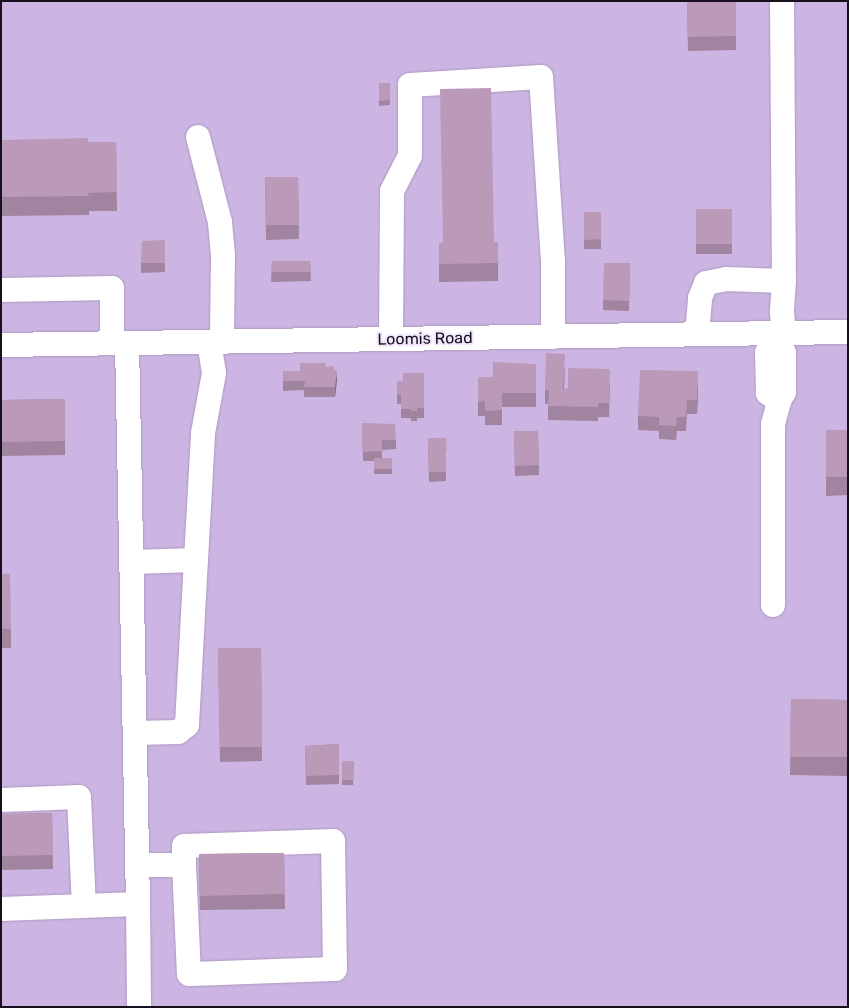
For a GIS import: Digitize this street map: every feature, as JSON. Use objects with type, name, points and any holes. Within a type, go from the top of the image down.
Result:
[{"type":"street","points":[[773,606],[773,424],[779,401],[768,393],[767,353],[779,333],[784,281],[782,1]]},
{"type":"street","points":[[392,339],[392,191],[410,156],[410,85],[541,76],[553,261],[553,337]]},
{"type":"street","points":[[135,733],[178,732],[187,725],[203,433],[214,373],[223,254],[220,222],[198,137]]},
{"type":"street","points":[[697,334],[700,298],[706,283],[726,279],[784,281]]},
{"type":"street","points":[[1,290],[112,288],[119,343],[132,562],[139,1007]]},
{"type":"street","name":"Loomis Road","points":[[1,345],[848,332]]},
{"type":"street","points":[[132,562],[196,560]]},
{"type":"street","points":[[1,800],[79,797],[84,906]]},
{"type":"street","points":[[333,841],[335,968],[189,974],[184,864],[184,846],[333,841]]},
{"type":"street","points":[[138,865],[184,864]]},
{"type":"street","points":[[1,909],[138,904]]},
{"type":"shaded area","points":[[1,1],[848,1],[848,1007],[1,1007]]},
{"type":"building","points":[[687,1],[736,1],[736,36],[688,37]]},
{"type":"building","points":[[379,83],[390,83],[390,100],[379,101]]},
{"type":"building","points":[[491,88],[494,242],[498,242],[498,263],[439,264],[439,243],[443,243],[440,89]]},
{"type":"building","points":[[88,138],[88,142],[116,142],[117,192],[88,193],[89,196],[1,197],[1,140]]},
{"type":"building","points":[[265,177],[298,177],[299,225],[266,225]]},
{"type":"building","points":[[696,209],[732,209],[732,244],[696,244]]},
{"type":"building","points":[[584,212],[601,212],[601,239],[584,240]]},
{"type":"building","points":[[165,240],[165,263],[141,263],[142,241]]},
{"type":"building","points":[[272,261],[310,261],[311,272],[271,272]]},
{"type":"building","points":[[604,263],[630,263],[629,301],[603,300]]},
{"type":"building","points":[[546,353],[565,354],[563,389],[568,389],[568,368],[610,369],[609,403],[598,403],[598,407],[548,406],[549,390],[545,390]]},
{"type":"building","points":[[493,362],[536,364],[536,393],[502,393],[502,410],[485,411],[485,401],[478,402],[478,377],[493,377]]},
{"type":"building","points":[[300,363],[325,363],[327,370],[337,370],[335,387],[304,387],[305,381],[283,381],[283,371],[300,371]]},
{"type":"building","points":[[334,366],[334,370],[327,370],[326,367]]},
{"type":"building","points":[[640,370],[698,371],[697,400],[687,400],[686,417],[677,417],[676,426],[659,425],[659,417],[638,416]]},
{"type":"building","points":[[403,373],[424,373],[424,408],[417,408],[417,411],[401,409],[401,394],[397,394],[397,381],[403,381]]},
{"type":"building","points":[[65,399],[65,441],[1,442],[1,400]]},
{"type":"building","points":[[362,423],[395,424],[396,440],[382,440],[382,451],[363,452]]},
{"type":"building","points":[[826,430],[848,430],[848,477],[826,477]]},
{"type":"building","points":[[514,431],[538,431],[539,465],[515,466]]},
{"type":"building","points":[[428,438],[446,438],[447,451],[429,449],[428,451]]},
{"type":"building","points":[[429,449],[446,450],[446,472],[429,472]]},
{"type":"building","points":[[374,458],[392,458],[392,469],[374,469]]},
{"type":"building","points":[[1,574],[10,574],[11,629],[1,629]]},
{"type":"building","points":[[218,648],[261,648],[262,747],[220,747]]},
{"type":"building","points":[[791,699],[848,700],[848,757],[790,757]]},
{"type":"building","points":[[339,744],[339,775],[306,776],[305,746]]},
{"type":"building","points":[[342,761],[354,761],[353,780],[342,780]]},
{"type":"building","points":[[52,813],[53,855],[1,856],[1,814]]},
{"type":"building","points":[[284,853],[285,894],[200,896],[199,854]]}]
